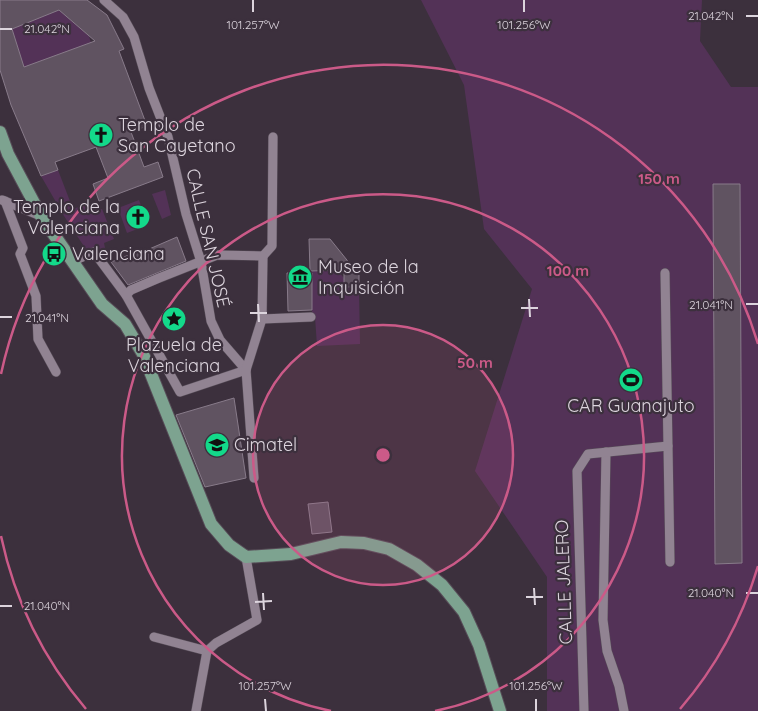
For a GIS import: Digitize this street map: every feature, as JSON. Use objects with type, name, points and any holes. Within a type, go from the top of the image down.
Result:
[{"type":"main road","points":[[0,132],[8,154],[41,216],[102,304],[125,324],[143,354],[211,524],[229,546],[246,557],[291,554],[341,542],[364,543],[389,549],[417,565],[442,585],[464,612],[479,645],[500,711]]},
{"type":"street","name":"CALLE SAN JOSÉ","points":[[104,0],[123,17],[134,37],[149,88],[168,137],[186,214],[201,262],[211,321],[220,340],[246,370]]},
{"type":"street","points":[[254,478],[246,370],[262,319],[263,256],[272,246],[273,137]]},
{"type":"street","points":[[3,200],[41,216]]},
{"type":"street","points":[[3,200],[23,248],[20,254],[36,296],[38,339],[56,372]]},
{"type":"street","points":[[73,261],[94,252],[126,295],[180,392],[246,370]]},
{"type":"street","points":[[126,295],[131,290],[217,255],[263,256]]},
{"type":"street","points":[[665,273],[670,562]]},
{"type":"street","points":[[262,319],[311,317]]},
{"type":"street","points":[[624,711],[619,686],[607,651],[603,620],[606,452],[668,446]]},
{"type":"street","name":"CALLE JALERO","points":[[584,711],[577,471],[588,454],[606,452]]},
{"type":"street","points":[[196,711],[206,652],[216,643],[258,620],[246,557]]},
{"type":"street","points":[[154,636],[206,652]]},
{"type":"shaded area","name":"CAR Guanajuto","points":[[421,0],[702,0],[700,41],[731,87],[758,87],[758,711],[547,711],[547,577],[475,471],[532,289],[484,229],[464,85]]},
{"type":"shaded area","points":[[59,10],[89,36],[91,43],[24,67],[12,29]]},
{"type":"shaded area","points":[[58,170],[73,209],[84,205],[90,214],[102,209],[114,239],[104,243],[105,248],[89,254],[64,216],[41,176]]},
{"type":"shaded area","points":[[165,190],[171,215],[162,219],[152,194]]},
{"type":"shaded area","points":[[139,200],[148,225],[127,233],[118,208]]},
{"type":"shaded area","points":[[337,270],[344,278],[344,287],[359,287],[360,344],[317,346],[315,317],[312,317],[312,271]]},
{"type":"building","points":[[0,0],[87,0],[107,15],[124,49],[119,51],[147,126],[131,132],[144,167],[158,162],[163,177],[99,201],[93,184],[108,178],[96,147],[55,162],[58,170],[41,176],[11,105],[0,70]],"holes":[[[59,10],[95,41],[24,67],[12,29]]]},
{"type":"building","points":[[713,184],[740,184],[742,563],[715,564]]},
{"type":"building","points":[[177,237],[186,261],[128,285],[111,262],[139,251],[140,253]]},
{"type":"building","points":[[309,239],[330,239],[359,275],[359,287],[344,287],[344,270],[310,271]]},
{"type":"building","points":[[287,273],[312,273],[312,310],[288,311]]},
{"type":"building","points":[[234,398],[246,478],[205,487],[176,415]]},
{"type":"building","points":[[328,502],[332,532],[312,534],[308,504]]},
{"type":"place","name":"Templo de San Cayetano","points":[[101,135]]},
{"type":"place","name":"Templo de la Valenciana","points":[[138,217]]},
{"type":"place","name":"Valenciana","points":[[54,254]]},
{"type":"place","name":"Museo de la Inquisición","points":[[300,277]]},
{"type":"place","name":"Plazuela de Valenciana","points":[[174,319]]},
{"type":"place","name":"CAR Guanajuto","points":[[631,380]]},
{"type":"place","name":"Cimatel","points":[[217,445]]}]
